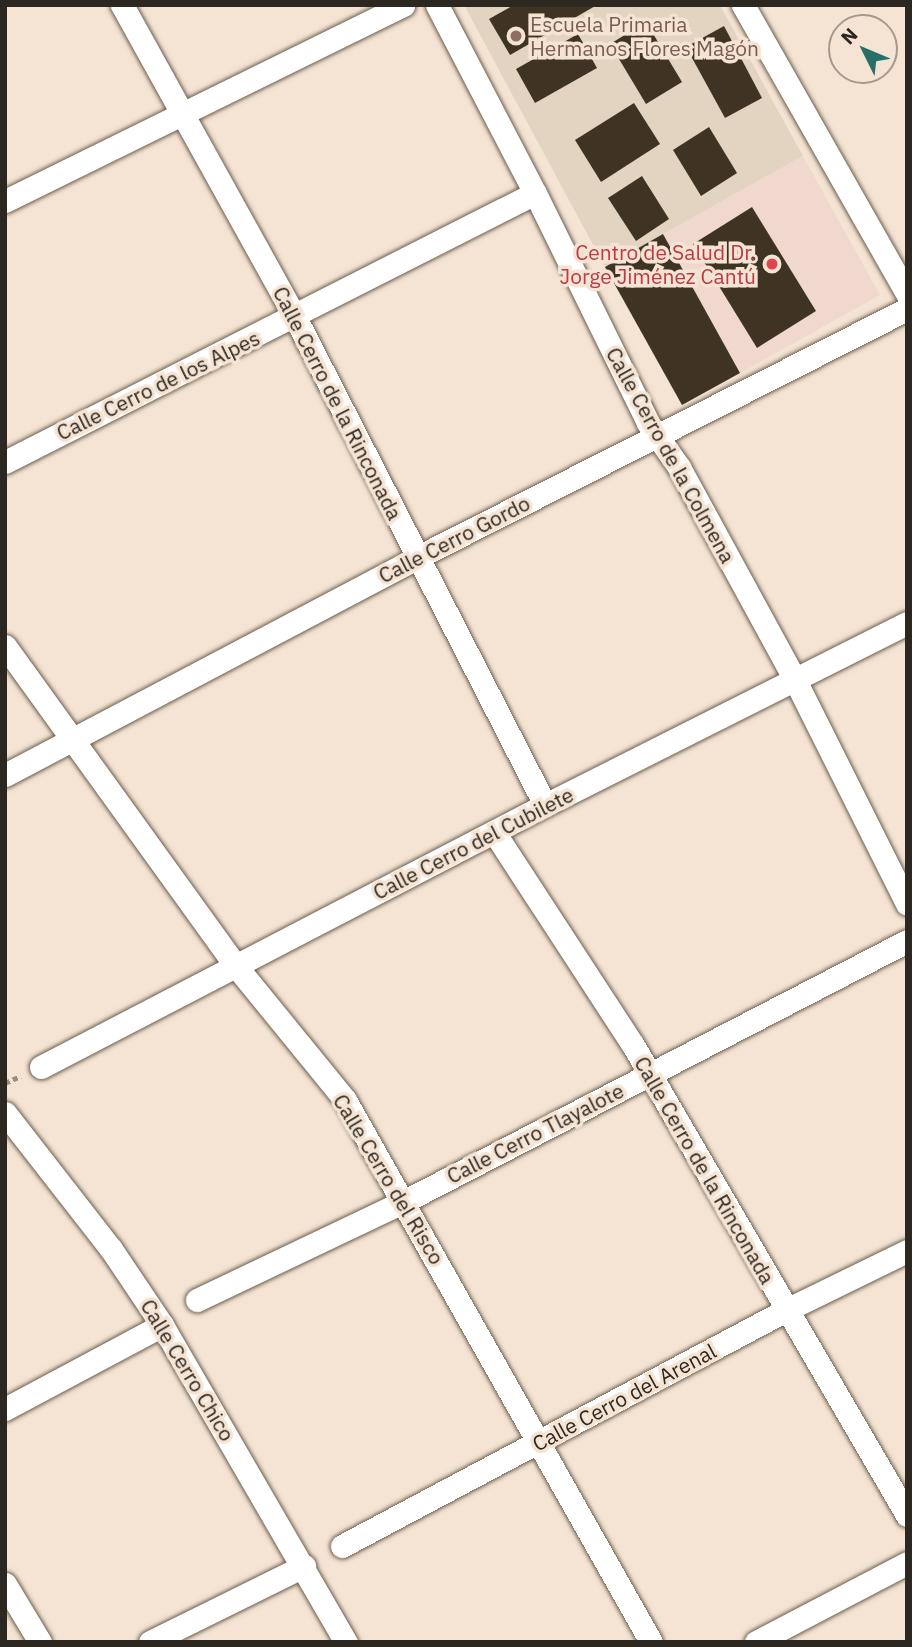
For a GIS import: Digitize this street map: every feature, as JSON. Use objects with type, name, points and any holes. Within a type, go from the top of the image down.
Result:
[{"type":"street","name":"Calle Cerro de la Rinconada","points":[[122,5],[295,317],[416,558],[545,805]]},
{"type":"street","points":[[5,201],[403,5]]},
{"type":"street","name":"Calle Cerro de la Colmena","points":[[437,5],[535,193],[644,414],[679,467],[795,680],[907,904]]},
{"type":"street","points":[[743,5],[907,294]]},
{"type":"street","name":"Calle Cerro de los Alpes","points":[[5,462],[535,193]]},
{"type":"street","name":"Calle Cerro Gordo","points":[[5,775],[416,558],[907,309]]},
{"type":"street","name":"Calle Cerro del Cubilete","points":[[41,1067],[545,805],[907,624]]},
{"type":"street","name":"Calle Cerro del Risco","points":[[5,646],[235,965],[345,1100],[405,1201],[537,1443],[651,1642]]},
{"type":"street","name":"Calle Cerro de la Rinconada","points":[[494,832],[649,1074],[907,1515]]},
{"type":"street","name":"Calle Cerro Tlayalote","points":[[197,1300],[405,1201],[907,941]]},
{"type":"street","name":"Calle Cerro Chico","points":[[5,1113],[111,1249],[162,1325],[346,1642]]},
{"type":"street","name":"Calle Cerro del Arenal","points":[[342,1546],[786,1310],[907,1251]]},
{"type":"street","points":[[5,1409],[162,1325]]},
{"type":"street","points":[[757,1642],[907,1563]]},
{"type":"street","points":[[150,1642],[304,1566]]},
{"type":"street","points":[[5,1584],[40,1642]]},
{"type":"shaded area","points":[[464,5],[720,5],[803,156],[605,267]]},
{"type":"shaded area","name":"Centro de Salud Dr. Jorge Jiménez Cantú","points":[[803,156],[880,295],[740,373],[663,234]]},
{"type":"building","name":"Escuela Primaria Hermanos Flores Magón","points":[[514,5],[597,5],[510,55],[489,19]]},
{"type":"building","points":[[646,22],[682,82],[646,104],[610,44]]},
{"type":"building","points":[[724,26],[762,98],[725,118],[686,47]]},
{"type":"building","points":[[578,34],[597,68],[535,103],[516,69]]},
{"type":"building","points":[[634,103],[660,144],[601,182],[575,140]]},
{"type":"building","points":[[709,127],[737,173],[701,196],[673,150]]},
{"type":"building","points":[[642,176],[669,219],[636,241],[608,198]]},
{"type":"building","points":[[752,207],[816,311],[757,348],[693,244]]},
{"type":"building","points":[[663,234],[740,373],[682,405],[605,267]]},
{"type":"place","name":"Escuela Primaria Hermanos Flores Magón","points":[[516,36]]},
{"type":"place","name":"Centro de Salud Dr. Jorge Jiménez Cantú","points":[[772,264]]}]
